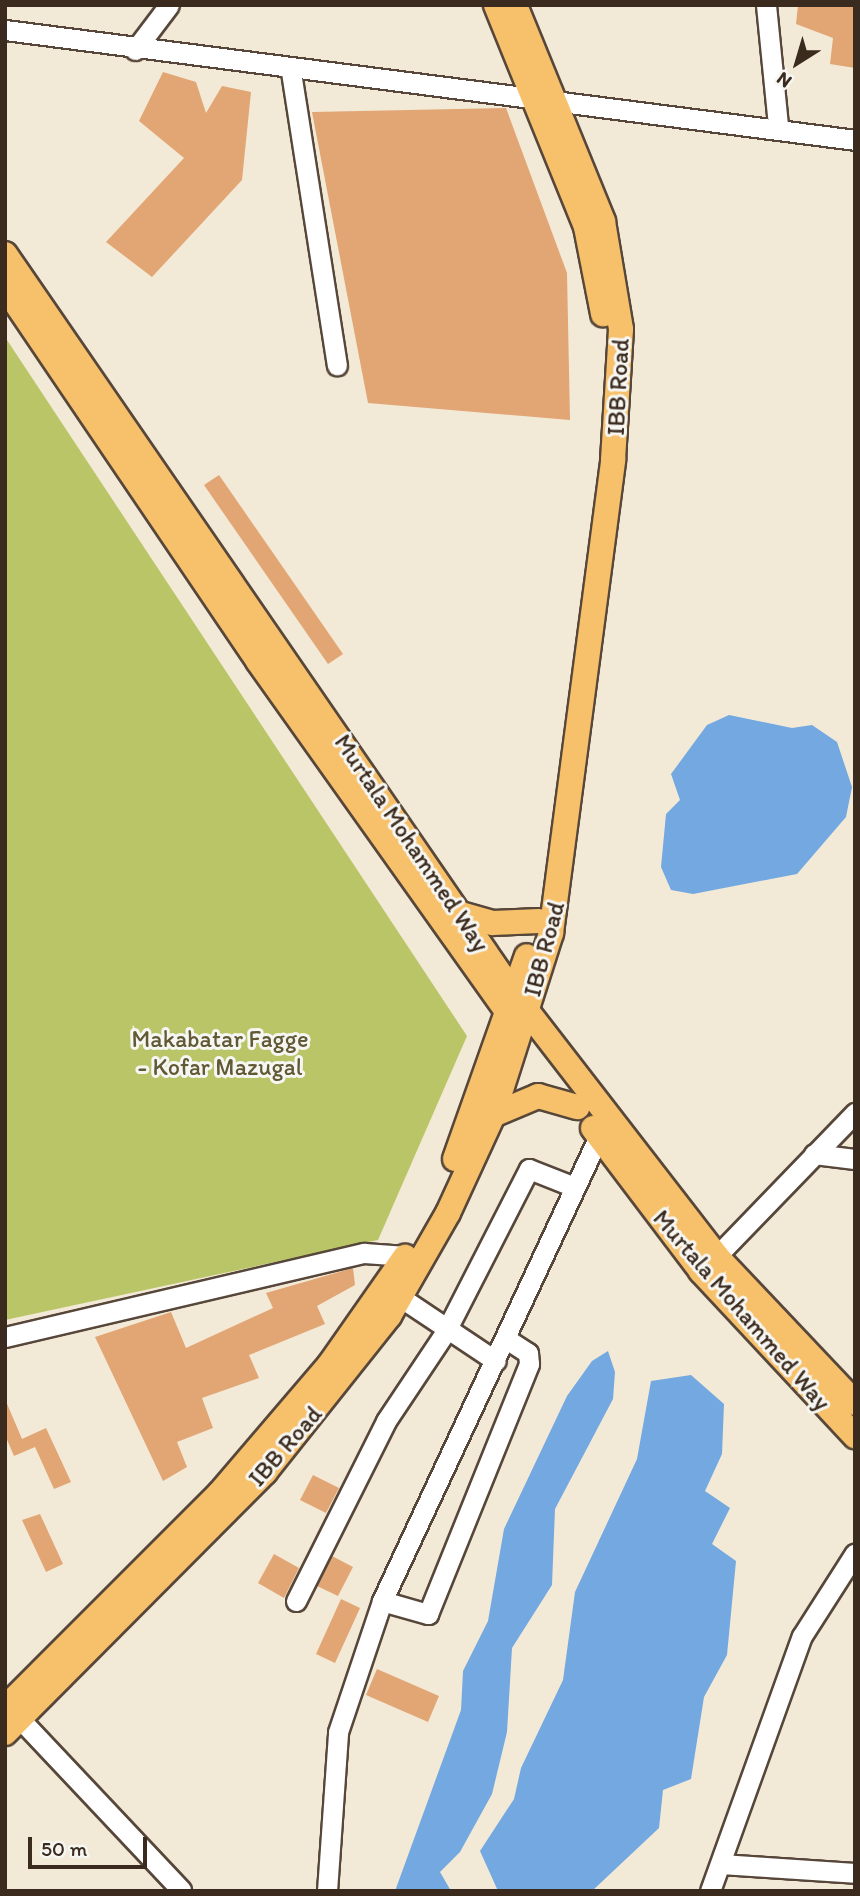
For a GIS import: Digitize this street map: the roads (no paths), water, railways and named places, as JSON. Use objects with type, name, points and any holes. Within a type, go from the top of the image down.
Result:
[{"type":"main road","name":"IBB Road","points":[[10,1720],[220,1493],[330,1364],[406,1256],[457,1155],[517,1013],[562,878],[621,354],[610,249],[547,103],[496,5]]},
{"type":"main road","name":"IBB Road","points":[[10,1720],[264,1472],[350,1370],[400,1297],[493,1115],[539,921],[606,355],[601,291],[586,227],[515,5]]},
{"type":"main road","name":"Murtala Mohammed Way","points":[[5,254],[149,482],[517,1013],[578,1107],[599,1136],[855,1436]]},
{"type":"main road","name":"Murtala Mohammed Way","points":[[5,287],[461,914],[517,1013],[709,1264],[855,1403]]},
{"type":"main road","points":[[461,914],[493,923],[539,921]]},
{"type":"main road","points":[[493,1115],[538,1096],[578,1107]]},
{"type":"street","points":[[135,50],[169,5]]},
{"type":"street","points":[[766,5],[778,125]]},
{"type":"street","points":[[5,30],[291,72],[547,103],[778,125],[855,140]]},
{"type":"street","points":[[291,72],[337,365]]},
{"type":"street","points":[[709,1264],[855,1113]]},
{"type":"street","points":[[327,1891],[338,1732],[382,1601],[496,1360],[508,1340],[572,1186],[599,1136]]},
{"type":"street","points":[[814,1154],[855,1159]]},
{"type":"street","points":[[296,1601],[386,1421],[446,1331],[528,1169],[572,1186]]},
{"type":"street","points":[[5,1337],[364,1253],[406,1256]]},
{"type":"street","points":[[400,1297],[446,1331],[496,1360]]},
{"type":"street","points":[[382,1601],[428,1614],[529,1364],[528,1353],[508,1340]]},
{"type":"street","points":[[710,1891],[802,1636],[855,1553]]},
{"type":"street","points":[[10,1720],[181,1890]]},
{"type":"street","points":[[720,1864],[855,1873]]},
{"type":"water","points":[[729,715],[792,728],[812,725],[837,742],[852,787],[846,817],[797,874],[693,894],[671,890],[661,867],[666,814],[680,800],[671,774],[707,725]]},
{"type":"water","points":[[608,1351],[615,1372],[613,1399],[555,1509],[552,1585],[512,1648],[507,1732],[492,1794],[460,1852],[440,1872],[451,1891],[395,1891],[461,1710],[463,1671],[488,1621],[504,1529],[567,1396],[592,1361]]},
{"type":"water","points":[[691,1375],[724,1404],[722,1454],[705,1491],[730,1508],[712,1544],[736,1561],[727,1655],[704,1697],[691,1779],[663,1790],[659,1828],[592,1891],[498,1891],[480,1851],[514,1799],[521,1768],[563,1680],[575,1592],[637,1459],[651,1381]]},
{"type":"park label","name":"Makabatar Fagge - Kofar Mazugal","points":[[220,1053]]}]
